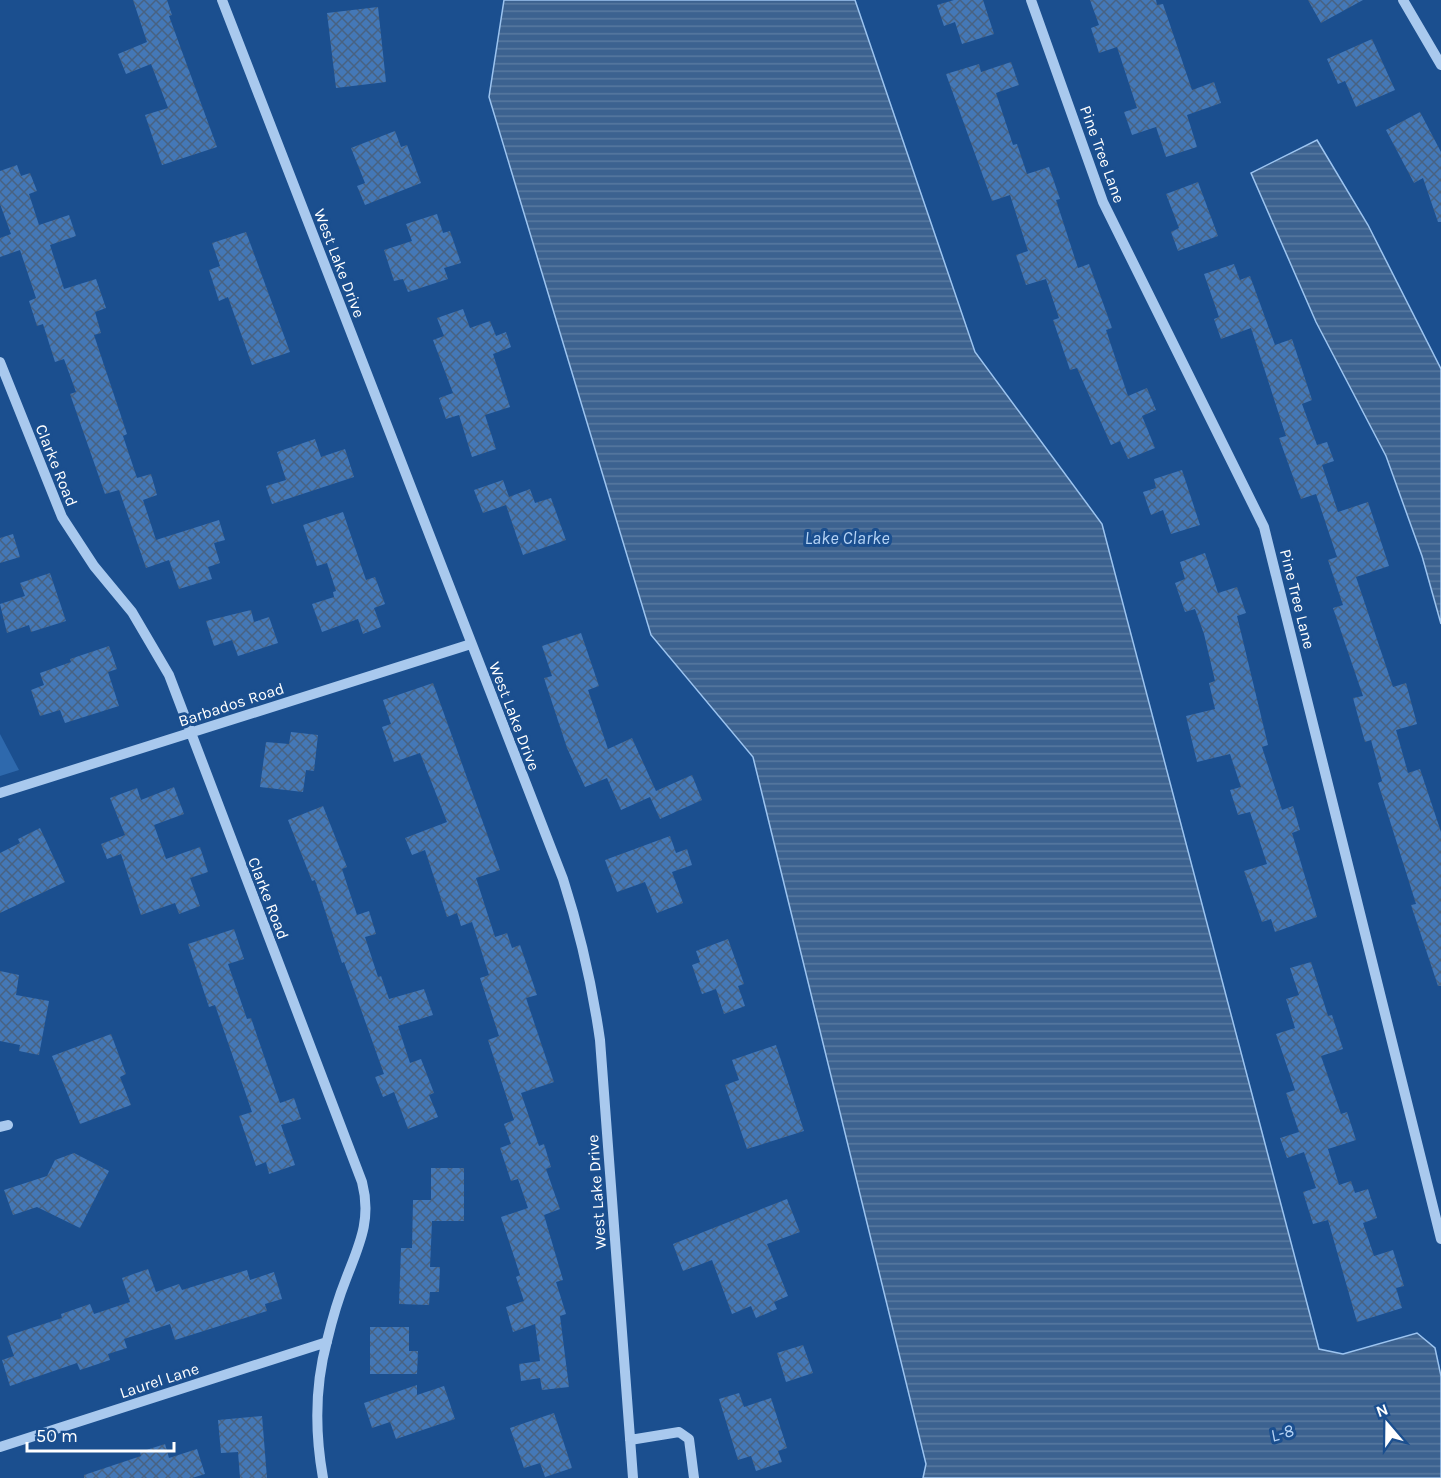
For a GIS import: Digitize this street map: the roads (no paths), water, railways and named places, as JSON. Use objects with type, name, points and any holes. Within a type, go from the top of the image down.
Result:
[{"type":"street","name":"West Lake Drive","points":[[222,0],[563,879],[580,932],[592,986],[600,1040],[633,1478]]},
{"type":"street","name":"Pine Tree Lane","points":[[1031,0],[1103,202],[1264,527],[1441,1239]]},
{"type":"street","points":[[1403,0],[1441,65]]},
{"type":"street","name":"Clarke Road","points":[[0,362],[62,517],[88,558],[132,612],[169,675],[366,1196],[368,1210],[363,1239],[345,1281],[320,1372],[317,1415],[323,1478]]},
{"type":"street","name":"Barbados Road","points":[[0,793],[471,644]]},
{"type":"street","name":"Laurel Lane","points":[[0,1447],[327,1342]]},
{"type":"street","points":[[630,1440],[679,1432],[689,1439],[694,1478]]},
{"type":"water","name":"Lake Clarke","points":[[504,0],[855,0],[975,352],[1102,524],[1319,1349],[1343,1354],[1417,1333],[1435,1348],[1441,1376],[1441,1478],[923,1478],[926,1464],[753,757],[651,635],[489,97]]},
{"type":"water","points":[[1317,140],[1368,225],[1441,369],[1441,624],[1422,556],[1386,456],[1316,322],[1251,173]]},
{"type":"water label","name":"L-8","points":[[1282,1433]]}]
